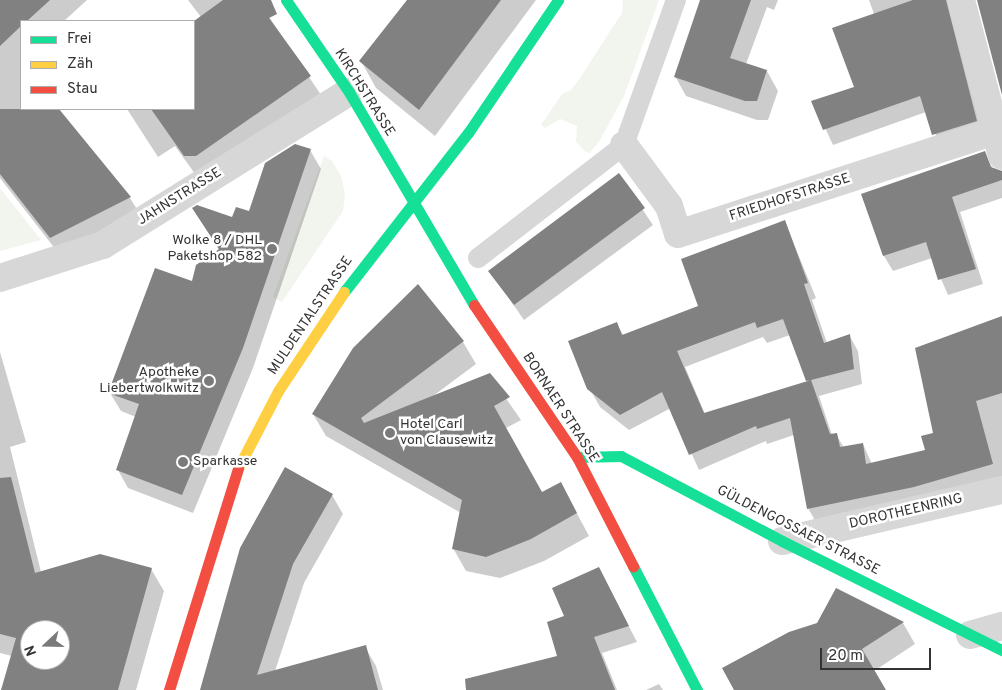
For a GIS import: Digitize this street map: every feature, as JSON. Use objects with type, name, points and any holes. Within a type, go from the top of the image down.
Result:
[{"type":"main road","name":"KIRCHSTRASSE","points":[[286,0],[349,92],[411,204]]},
{"type":"main road","name":"MULDENTALSTRASSE","points":[[169,690],[229,488],[247,445],[326,317],[411,204],[468,133],[558,0]]},
{"type":"main road","name":"BORNAER STRASSE","points":[[411,204],[453,274],[577,457],[696,690]]},
{"type":"main road","name":"GÜLDENGOSSAER STRASSE","points":[[577,457],[621,456],[782,541],[1002,650]]},
{"type":"street","points":[[961,0],[1000,139]]},
{"type":"street","name":"JAHNSTRASSE","points":[[0,278],[104,244],[349,92]]},
{"type":"street","name":"FRIEDHOFSTRASSE","points":[[624,146],[669,206],[678,234],[1000,139]]},
{"type":"street","name":"DOROTHEENRING","points":[[782,541],[1002,490]]},
{"type":"street","points":[[970,635],[1002,626]]},
{"type":"lane","points":[[478,258],[624,146],[676,0]]},
{"type":"shaded area","points":[[623,0],[659,0],[624,96],[600,140],[590,153],[586,152],[576,142],[577,126],[560,119],[545,128],[541,125],[562,94],[571,90],[580,78],[622,13]]},
{"type":"shaded area","points":[[324,156],[332,161],[341,176],[345,194],[343,211],[282,302],[273,297]]},
{"type":"shaded area","points":[[0,188],[41,240],[0,251]]},
{"type":"building","points":[[0,0],[50,0],[28,20],[20,20],[20,27],[0,46]]},
{"type":"building","points":[[223,0],[271,0],[277,14],[269,18],[311,76],[196,156],[184,156],[152,110],[195,110],[195,20]]},
{"type":"building","points":[[407,0],[501,0],[419,110],[359,61]]},
{"type":"building","points":[[700,0],[751,0],[730,58],[767,70],[757,101],[745,101],[674,77]]},
{"type":"building","points":[[913,0],[946,0],[977,121],[932,135],[920,96],[823,130],[811,101],[854,87],[832,28]]},
{"type":"building","points":[[977,0],[1002,0],[1002,95]]},
{"type":"building","points":[[0,109],[60,110],[131,197],[50,238],[0,174]]},
{"type":"building","points":[[295,144],[311,149],[243,348],[182,495],[116,470],[139,404],[108,393],[155,268],[192,281],[196,265],[219,249],[192,208],[197,205],[232,217],[236,207],[249,211],[265,163]]},
{"type":"building","points":[[985,151],[991,167],[1002,171],[1002,180],[952,197],[976,269],[938,280],[926,242],[883,256],[861,194]]},
{"type":"building","points":[[619,173],[645,208],[514,305],[488,271]]},
{"type":"building","points":[[785,220],[808,283],[804,284],[824,343],[850,334],[854,369],[811,380],[830,434],[837,433],[840,447],[863,443],[866,464],[925,450],[921,436],[933,433],[915,348],[1002,316],[1002,393],[976,401],[993,464],[914,487],[807,509],[790,418],[757,429],[756,426],[689,455],[662,392],[620,415],[587,389],[568,341],[617,322],[622,335],[698,306],[681,259]],"holes":[[[783,319],[806,381],[811,380],[704,413],[677,351],[755,322],[757,328]]]},
{"type":"building","points":[[418,284],[464,341],[361,418],[364,423],[490,373],[510,397],[494,406],[542,492],[561,482],[577,513],[531,539],[486,557],[452,549],[462,500],[312,414],[353,348]]},
{"type":"building","points":[[285,467],[333,494],[293,564],[257,675],[366,645],[378,690],[200,690],[240,548]]},
{"type":"building","points":[[11,477],[35,573],[100,554],[152,568],[118,690],[1,690],[16,638],[0,634],[0,478]]},
{"type":"building","points":[[599,567],[629,626],[594,637],[615,690],[466,690],[465,679],[557,656],[547,622],[564,616],[552,588]]},
{"type":"building","points":[[836,588],[904,622],[862,649],[886,690],[734,690],[722,668],[789,632],[817,623]]},
{"type":"traffic: fast","points":[[286,0],[349,92],[474,305]]},
{"type":"traffic: fast","points":[[344,292],[468,133],[558,0]]},
{"type":"traffic: fast","points":[[577,457],[621,456],[782,541],[1002,650]]},
{"type":"traffic: fast","points":[[633,566],[697,690]]},
{"type":"traffic: slow","points":[[238,468],[278,391],[344,292]]},
{"type":"traffic: jam","points":[[474,305],[577,457],[633,566]]},
{"type":"traffic: jam","points":[[169,690],[238,468]]},
{"type":"place","name":"Wolke 8 / DHL Paketshop 582","points":[[272,249]]},
{"type":"place","name":"Apotheke Liebertwolkwitz","points":[[209,381]]},
{"type":"place","name":"Hotel Carl von Clausewitz","points":[[390,433]]},
{"type":"place","name":"Sparkasse","points":[[183,462]]}]
